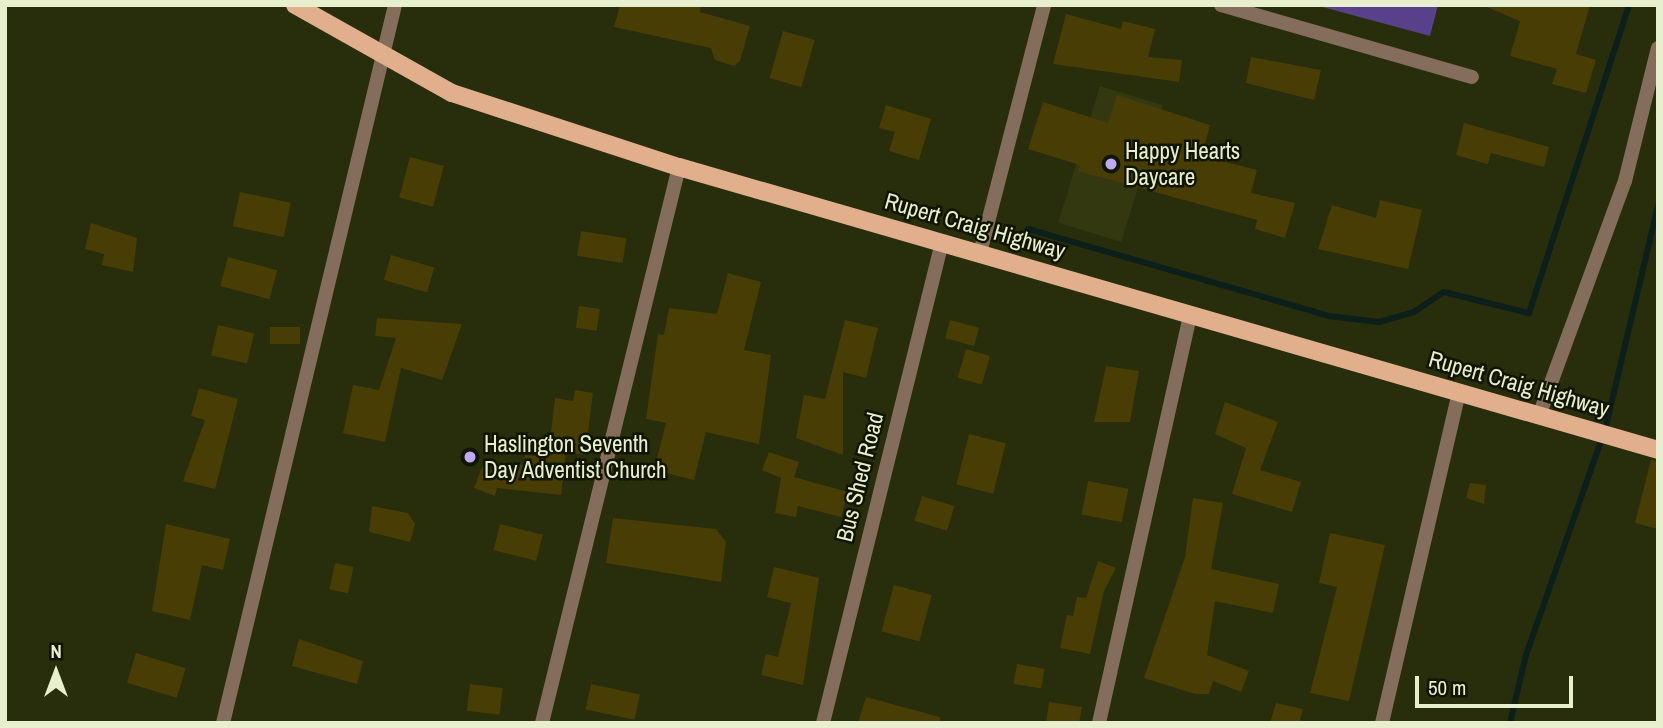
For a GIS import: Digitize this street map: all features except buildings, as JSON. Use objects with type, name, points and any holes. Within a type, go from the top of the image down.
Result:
[{"type":"main road","name":"Rupert Craig Highway","points":[[295,5],[452,93],[679,167],[1540,413],[1658,450]]},
{"type":"street","points":[[223,723],[396,5]]},
{"type":"street","points":[[980,253],[1044,5]]},
{"type":"street","points":[[1221,5],[1472,77]]},
{"type":"street","points":[[1540,413],[1625,181],[1658,48]]},
{"type":"street","points":[[542,723],[679,167]]},
{"type":"street","name":"Bus Shed Road","points":[[823,723],[942,242]]},
{"type":"street","points":[[1099,723],[1190,315]]},
{"type":"street","points":[[1382,723],[1459,392]]},
{"type":"shaded area","points":[[1315,5],[1438,5],[1430,36]]},
{"type":"shaded area","name":"Happy Hearts Daycare","points":[[1100,86],[1163,105],[1121,242],[1058,223]]},
{"type":"waterway","points":[[1028,229],[1329,316],[1379,322],[1414,312],[1444,292],[1529,313],[1629,5]]},
{"type":"waterway","points":[[1510,723],[1526,655],[1605,430],[1658,206]]},
{"type":"place","name":"Happy Hearts Daycare","points":[[1111,164]]},
{"type":"place","name":"Haslington Seventh Day Adventist Church","points":[[470,457]]}]
